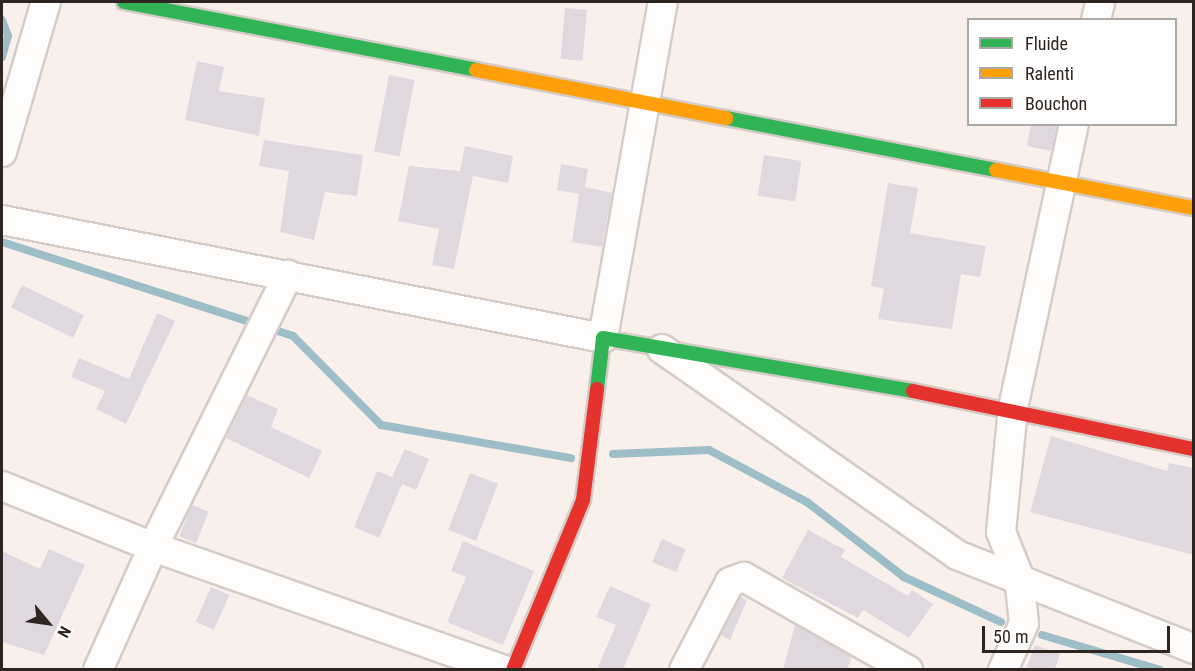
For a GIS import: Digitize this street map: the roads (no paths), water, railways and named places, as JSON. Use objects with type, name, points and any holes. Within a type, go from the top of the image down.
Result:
[{"type":"street","points":[[2,152],[46,2]]},
{"type":"street","points":[[124,2],[1062,179],[1194,208]]},
{"type":"street","points":[[513,669],[583,500],[603,338],[663,2]]},
{"type":"street","points":[[1096,18],[1100,2]]},
{"type":"street","points":[[1003,669],[1024,623],[1018,577],[1001,532],[1013,408],[1074,126]]},
{"type":"street","points":[[2,220],[662,349],[1013,408],[1194,449]]},
{"type":"street","points":[[98,669],[153,547],[288,275]]},
{"type":"street","points":[[662,349],[957,555],[1018,577],[1194,649]]},
{"type":"street","points":[[2,486],[153,547],[504,669]]},
{"type":"street","points":[[684,669],[730,582],[744,577],[908,669]]},
{"type":"waterway","points":[[2,20],[8,36],[2,57]]},
{"type":"waterway","points":[[2,242],[293,336],[381,425],[571,458]]},
{"type":"waterway","points":[[613,454],[709,450],[807,502],[904,577],[1001,622]]},
{"type":"waterway","points":[[1042,635],[1160,670]]}]
